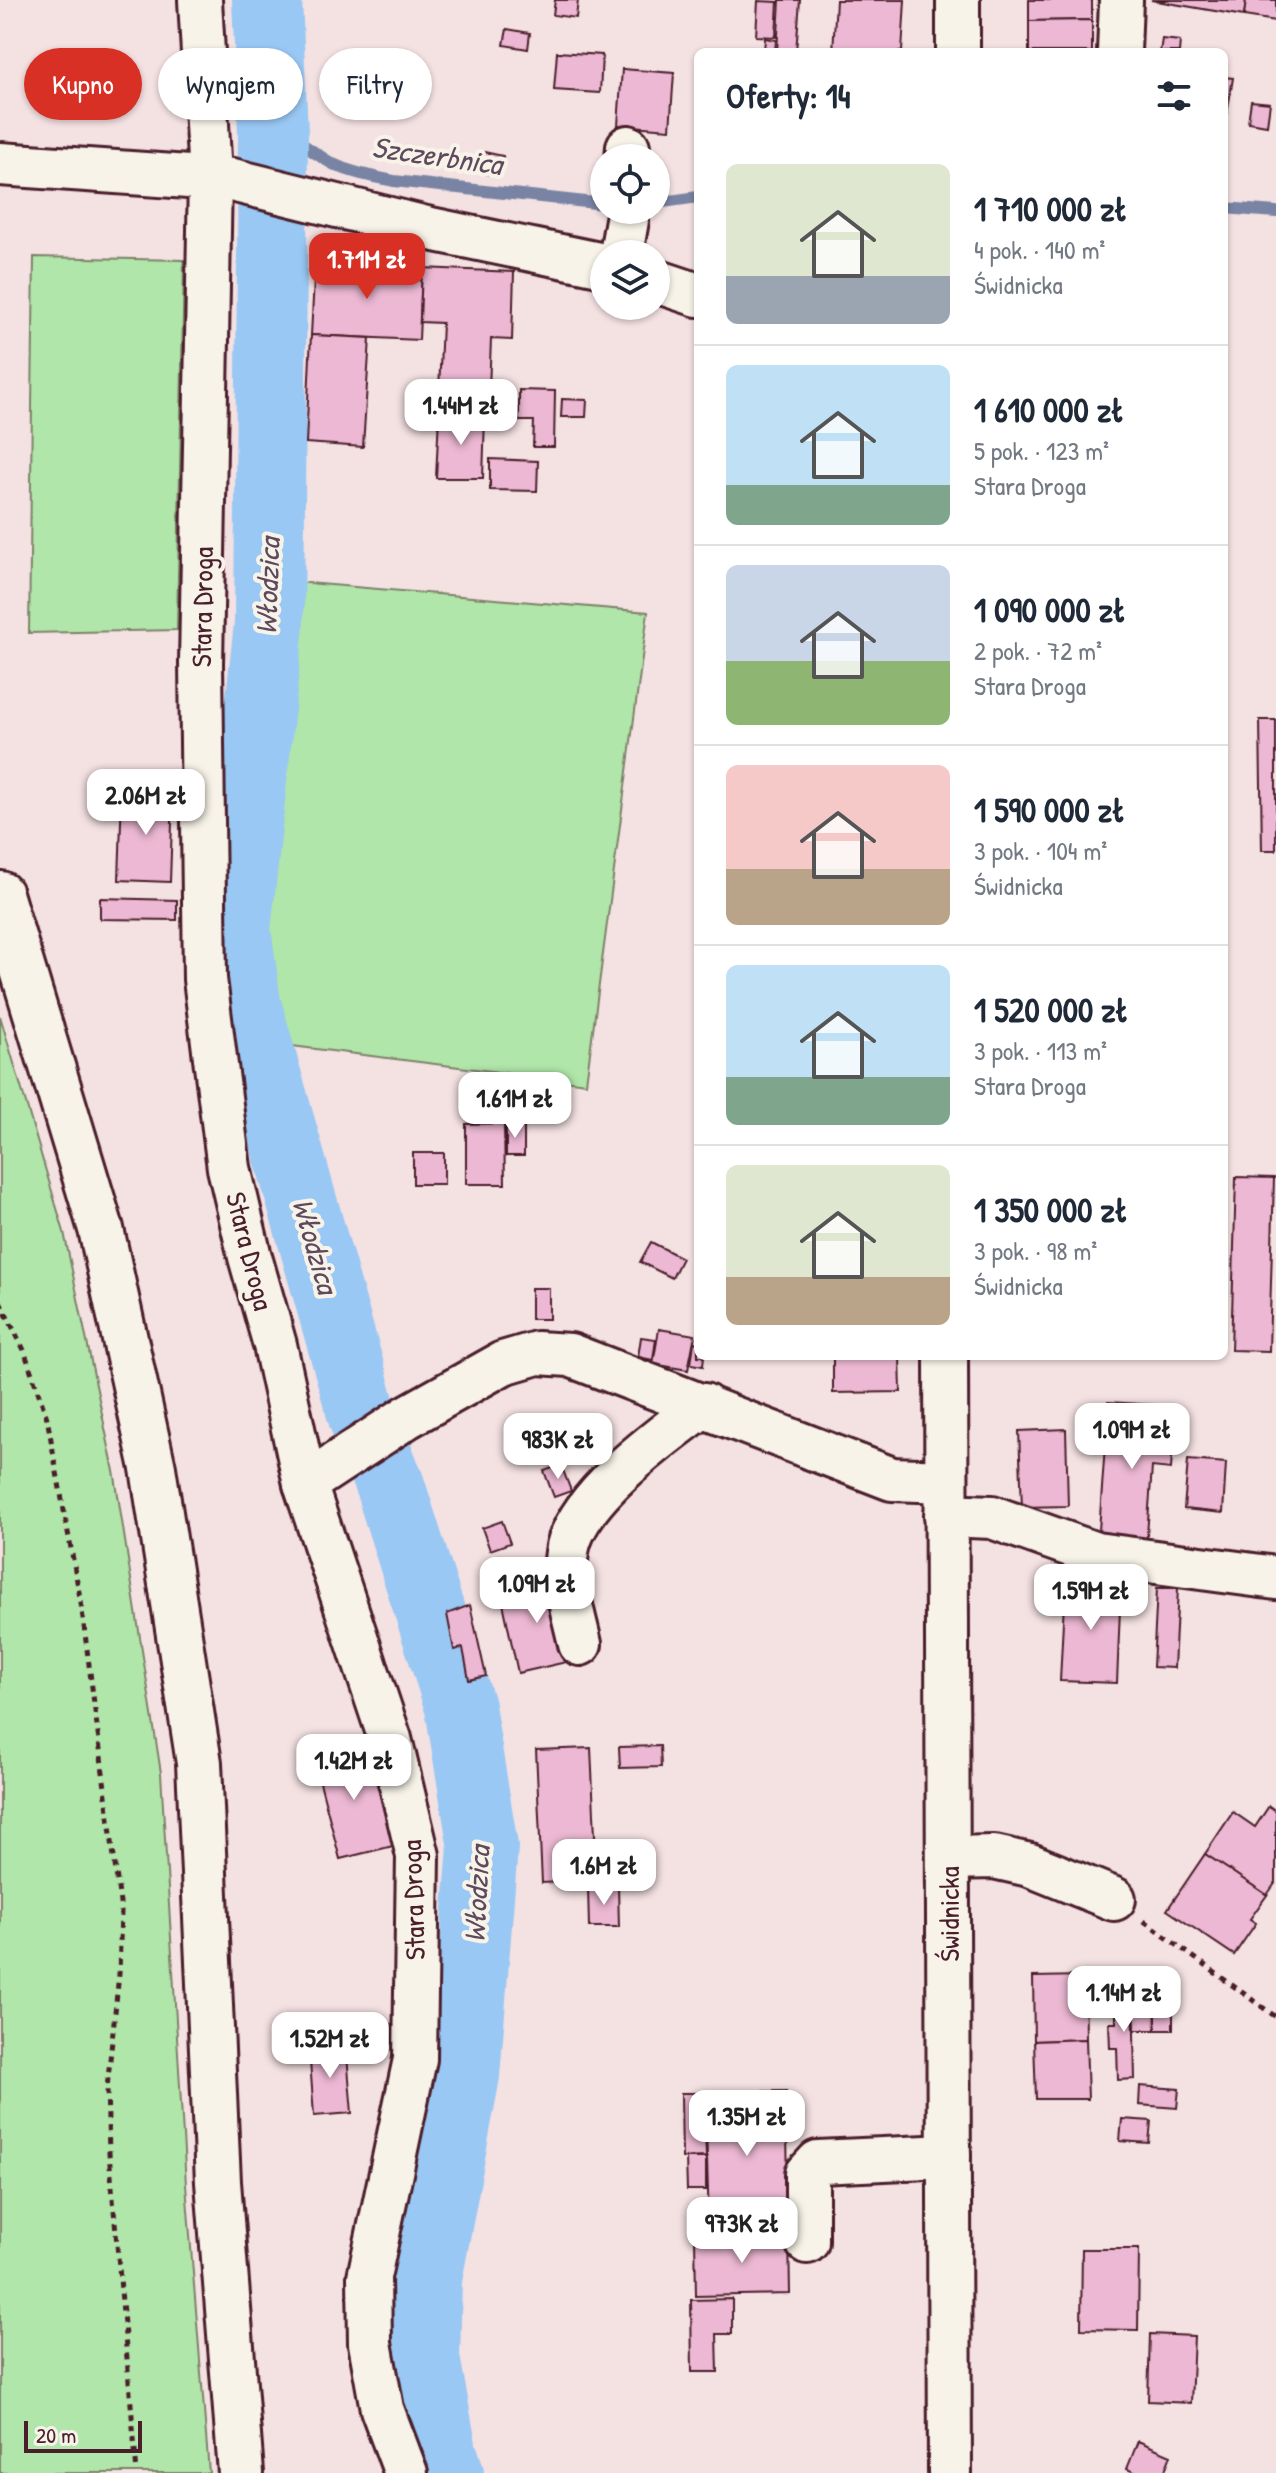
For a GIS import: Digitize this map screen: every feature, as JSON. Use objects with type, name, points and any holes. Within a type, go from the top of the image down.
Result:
[{"type":"main road","points":[[0,894],[101,1229],[153,1468],[199,1763],[218,2182],[241,2473]]},
{"type":"street","points":[[958,0],[958,48]]},
{"type":"street","points":[[1119,48],[1121,0]]},
{"type":"street","name":"Stara Droga","points":[[196,4],[221,178],[201,663],[205,979],[229,1168],[275,1345],[390,1739],[418,1856],[415,2059],[369,2277],[372,2357],[382,2409],[406,2473]]},
{"type":"street","points":[[0,164],[221,178],[297,199],[590,262]]},
{"type":"street","points":[[670,286],[694,294]]},
{"type":"street","points":[[314,1478],[407,1417],[503,1363],[537,1353],[570,1355],[1096,1554],[1276,1578]]},
{"type":"street","name":"Świdnicka","points":[[946,1360],[950,2473]]},
{"type":"street","points":[[580,1644],[566,1575],[571,1533],[584,1514],[644,1451],[704,1405]]},
{"type":"street","points":[[949,1858],[994,1857],[1030,1865],[1114,1899]]},
{"type":"street","points":[[807,2242],[807,2174],[818,2162],[949,2156]]},
{"type":"path","points":[[0,1302],[24,1350],[47,1418],[81,1603],[121,1911],[119,1974],[107,2088],[109,2153],[137,2473]]},
{"type":"path","points":[[1114,1899],[1276,2017]]},
{"type":"green space","points":[[34,257],[184,260],[177,630],[29,633]]},
{"type":"green space","points":[[296,582],[648,612],[586,1083],[284,1045],[246,1004],[236,929],[269,624]]},
{"type":"green space","points":[[0,1016],[64,1232],[115,1476],[161,1773],[186,2185],[209,2473],[0,2473]]},
{"type":"building","points":[[555,0],[578,0],[576,18],[553,15]]},
{"type":"building","points":[[780,0],[800,0],[796,48],[777,48]]},
{"type":"building","points":[[836,0],[905,0],[902,48],[833,48]]},
{"type":"building","points":[[1029,0],[1092,0],[1092,20],[1029,21]]},
{"type":"building","points":[[1151,0],[1246,0],[1244,16]]},
{"type":"building","points":[[1246,0],[1276,0],[1276,21],[1244,16]]},
{"type":"building","points":[[758,1],[778,2],[776,37],[756,36]]},
{"type":"building","points":[[1092,20],[1092,48],[1029,48],[1029,21]]},
{"type":"building","points":[[507,29],[530,33],[528,49],[504,45]]},
{"type":"building","points":[[765,38],[776,40],[775,48],[764,48]]},
{"type":"building","points":[[1162,39],[1180,41],[1179,48],[1161,48]]},
{"type":"building","points":[[557,52],[602,55],[600,93],[554,90]]},
{"type":"building","points":[[622,69],[674,73],[670,129],[618,125]]},
{"type":"building","points":[[1228,77],[1233,78],[1228,109]]},
{"type":"building","points":[[1251,101],[1270,103],[1267,125],[1248,122]]},
{"type":"building","points":[[484,152],[503,156],[499,176],[480,172]]},
{"type":"building","points":[[315,262],[422,268],[419,340],[311,335]]},
{"type":"building","points":[[422,268],[514,272],[512,340],[491,339],[488,415],[438,413],[442,323],[420,322]]},
{"type":"building","points":[[311,335],[370,338],[363,447],[306,443]]},
{"type":"building","points":[[519,390],[555,391],[554,447],[533,447],[534,421],[519,421]]},
{"type":"building","points":[[562,399],[587,400],[586,417],[561,417]]},
{"type":"building","points":[[439,415],[485,417],[483,478],[436,478]]},
{"type":"building","points":[[490,459],[538,461],[537,491],[490,490]]},
{"type":"building","points":[[1260,720],[1276,720],[1276,850],[1262,850]]},
{"type":"building","points":[[122,792],[173,793],[170,882],[119,880]]},
{"type":"building","points":[[100,898],[177,900],[177,920],[100,919]]},
{"type":"building","points":[[504,1123],[505,1184],[466,1184],[466,1124]]},
{"type":"building","points":[[524,1123],[524,1156],[506,1156],[506,1124]]},
{"type":"building","points":[[413,1153],[444,1153],[444,1184],[413,1184]]},
{"type":"building","points":[[1236,1177],[1274,1178],[1269,1351],[1231,1350]]},
{"type":"building","points":[[651,1242],[682,1258],[672,1278],[640,1262]]},
{"type":"building","points":[[531,1288],[549,1288],[549,1319],[531,1319]]},
{"type":"building","points":[[659,1329],[694,1335],[688,1370],[653,1364]]},
{"type":"building","points":[[641,1337],[656,1339],[653,1360],[638,1357]]},
{"type":"building","points":[[694,1342],[694,1360],[704,1360],[703,1366],[691,1364]]},
{"type":"building","points":[[833,1360],[900,1360],[901,1392],[833,1393]]},
{"type":"building","points":[[1108,1402],[1155,1405],[1155,1413],[1175,1415],[1171,1469],[1152,1467],[1146,1549],[1098,1545]]},
{"type":"building","points":[[1066,1429],[1068,1506],[1022,1507],[1019,1431]]},
{"type":"building","points":[[1188,1460],[1226,1463],[1223,1513],[1184,1509]]},
{"type":"building","points":[[561,1465],[571,1491],[554,1497],[544,1471]]},
{"type":"building","points":[[502,1521],[510,1543],[490,1550],[482,1528]]},
{"type":"building","points":[[556,1577],[575,1660],[518,1673],[500,1589]]},
{"type":"building","points":[[1065,1581],[1121,1584],[1117,1683],[1060,1681]]},
{"type":"building","points":[[1157,1588],[1178,1588],[1174,1668],[1153,1667]]},
{"type":"building","points":[[470,1605],[486,1676],[469,1680],[463,1648],[454,1650],[447,1614]]},
{"type":"building","points":[[367,1745],[393,1846],[340,1859],[314,1759]]},
{"type":"building","points":[[660,1746],[661,1767],[620,1768],[619,1747]]},
{"type":"building","points":[[591,1748],[597,1880],[542,1883],[536,1750]]},
{"type":"building","points":[[1269,1806],[1276,1811],[1276,1882],[1267,1895],[1205,1854],[1233,1812],[1255,1827]]},
{"type":"building","points":[[1205,1854],[1267,1895],[1250,1919],[1256,1923],[1234,1955],[1167,1910]]},
{"type":"building","points":[[618,1886],[619,1927],[589,1927],[588,1887]]},
{"type":"building","points":[[1085,1976],[1086,2039],[1034,2041],[1033,1977]]},
{"type":"building","points":[[1116,1989],[1133,1989],[1135,2079],[1118,2080],[1117,2048],[1110,2048],[1109,2023],[1116,2023]]},
{"type":"building","points":[[1134,1996],[1155,1996],[1156,2030],[1135,2030]]},
{"type":"building","points":[[1156,2007],[1173,2007],[1173,2030],[1156,2030]]},
{"type":"building","points":[[1086,2039],[1088,2099],[1036,2099],[1034,2041]]},
{"type":"building","points":[[346,2044],[352,2113],[314,2116],[309,2047]]},
{"type":"building","points":[[1140,2086],[1179,2089],[1177,2108],[1139,2105]]},
{"type":"building","points":[[786,2091],[789,2224],[709,2225],[705,2092]]},
{"type":"building","points":[[681,2093],[704,2093],[706,2157],[682,2158]]},
{"type":"building","points":[[1122,2119],[1151,2121],[1149,2143],[1120,2141]]},
{"type":"building","points":[[686,2158],[706,2158],[706,2190],[687,2190]]},
{"type":"building","points":[[789,2234],[790,2294],[696,2296],[695,2235]]},
{"type":"building","points":[[1082,2249],[1139,2249],[1138,2330],[1081,2329]]},
{"type":"building","points":[[732,2299],[732,2334],[717,2334],[718,2372],[692,2372],[691,2300]]},
{"type":"building","points":[[1150,2334],[1194,2336],[1191,2403],[1148,2401]]},
{"type":"building","points":[[1138,2441],[1171,2455],[1164,2473],[1136,2473],[1127,2469]]},
{"type":"waterway","name":"Włodzica","points":[[267,0],[273,132],[269,624],[236,929],[246,1004],[363,1417],[390,1486],[460,1707],[483,1847],[465,2075],[427,2279],[425,2358],[442,2452],[449,2473]]},
{"type":"waterway","name":"Szczerbnica","points":[[273,132],[297,141],[333,164],[371,176],[590,202]]},
{"type":"waterway","name":"Szczerbnica","points":[[670,201],[694,198]]},
{"type":"waterway","name":"Szczerbnica","points":[[1228,208],[1276,212]]}]
